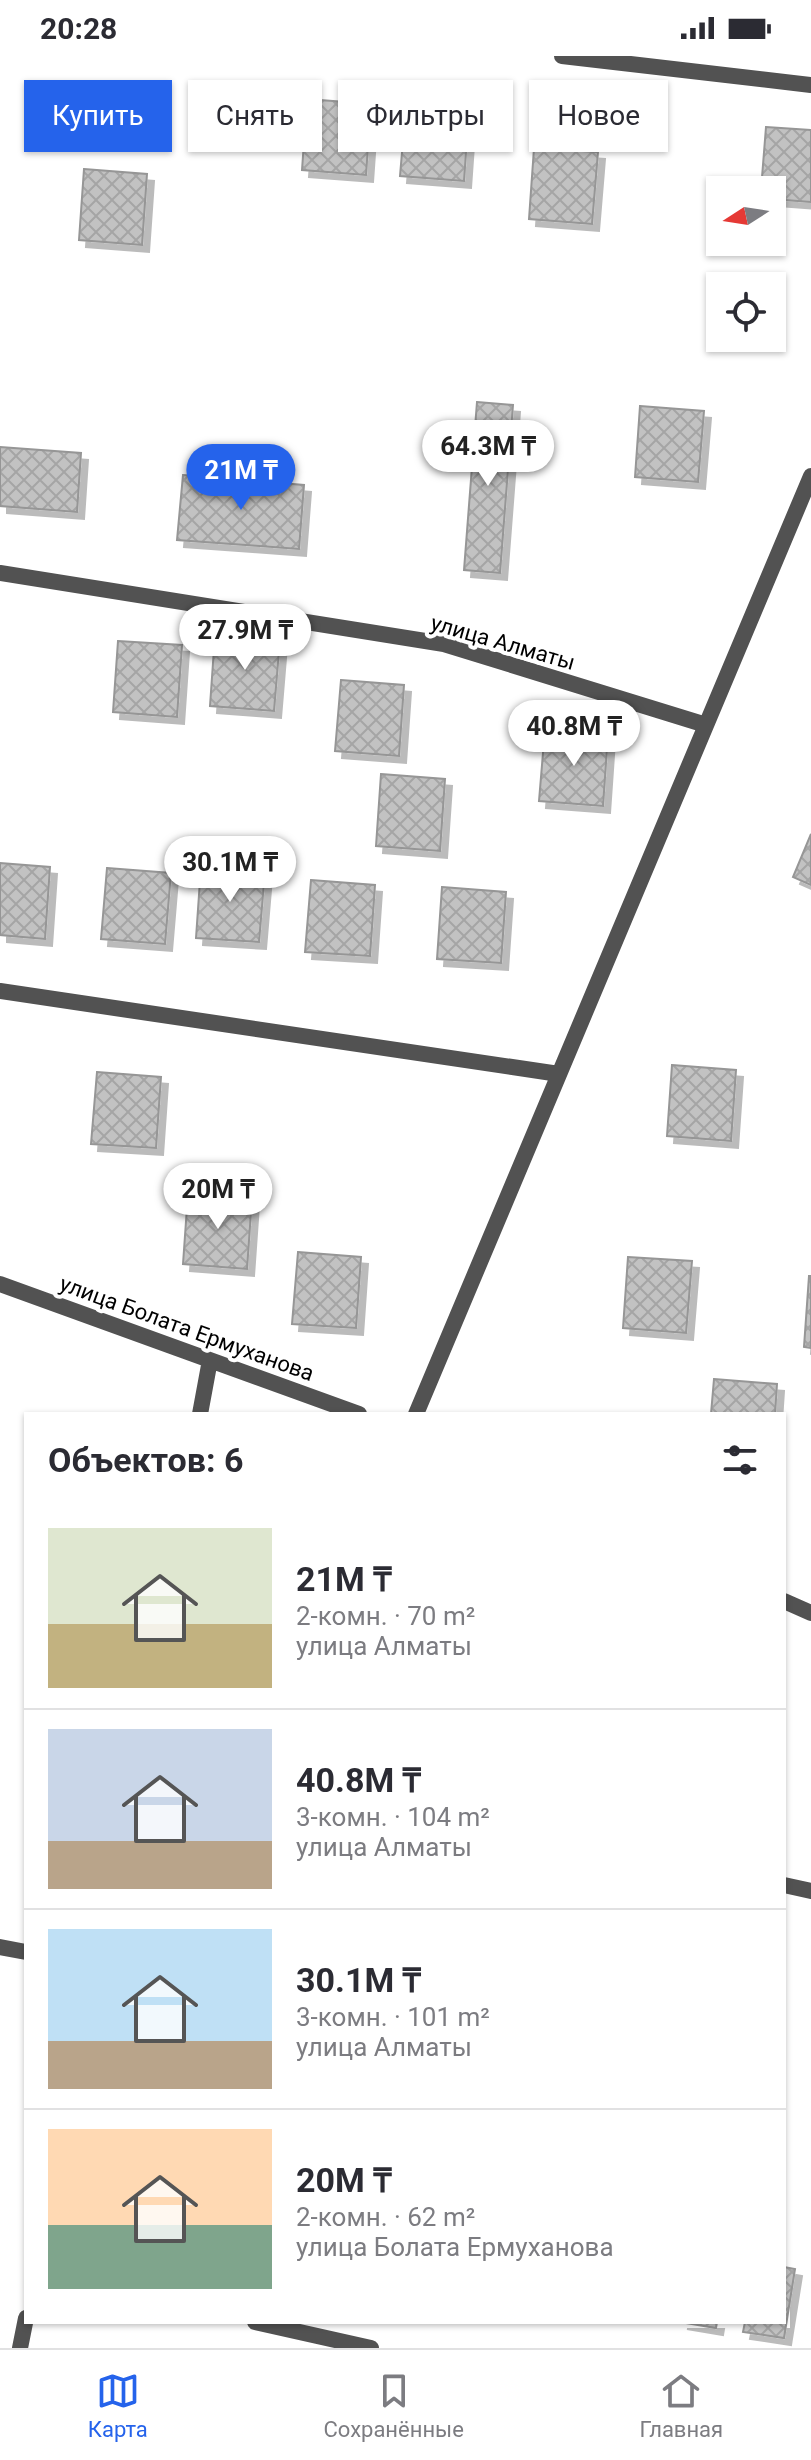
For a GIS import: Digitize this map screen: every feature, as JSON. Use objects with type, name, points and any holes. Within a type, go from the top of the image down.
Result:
[{"type":"street","points":[[562,56],[811,85]]},
{"type":"street","points":[[417,1412],[811,476]]},
{"type":"street","name":"улица Алматы","points":[[0,573],[444,644],[706,725]]},
{"type":"street","points":[[0,991],[559,1074]]},
{"type":"street","name":"улица Болата Ермуханова","points":[[0,1284],[353,1412]]},
{"type":"street","points":[[200,1412],[210,1360]]},
{"type":"street","points":[[786,1602],[811,1612]]},
{"type":"street","points":[[786,1885],[811,1891]]},
{"type":"street","points":[[0,1947],[24,1952]]},
{"type":"street","points":[[20,2348],[25,2324]]},
{"type":"street","points":[[264,2324],[371,2348]]},
{"type":"building","points":[[322,100],[338,101],[338,152],[368,152],[366,175],[302,170],[303,152],[322,152]]},
{"type":"building","points":[[766,127],[811,130],[811,202],[786,200],[786,176],[762,176]]},
{"type":"building","points":[[402,152],[466,152],[464,181],[400,176]]},
{"type":"building","points":[[534,152],[598,152],[592,224],[529,219]]},
{"type":"building","points":[[84,169],[147,174],[142,245],[79,240]]},
{"type":"building","points":[[477,402],[513,405],[500,573],[464,570]]},
{"type":"building","points":[[640,406],[704,411],[698,482],[635,477]]},
{"type":"building","points":[[0,447],[81,453],[77,512],[0,506]]},
{"type":"building","points":[[183,475],[304,485],[299,549],[177,540]]},
{"type":"building","points":[[215,634],[280,639],[274,711],[210,706]]},
{"type":"building","points":[[118,641],[182,645],[177,717],[113,712]]},
{"type":"building","points":[[341,680],[404,685],[399,756],[335,751]]},
{"type":"building","points":[[545,729],[608,734],[603,806],[539,801]]},
{"type":"building","points":[[381,774],[445,779],[440,851],[376,846]]},
{"type":"building","points":[[811,834],[811,885],[793,877]]},
{"type":"building","points":[[0,863],[50,867],[45,939],[0,935]]},
{"type":"building","points":[[201,866],[265,871],[259,942],[196,938]]},
{"type":"building","points":[[107,868],[171,873],[165,944],[101,939]]},
{"type":"building","points":[[311,880],[375,885],[370,956],[305,952]]},
{"type":"building","points":[[442,887],[506,892],[501,963],[437,959]]},
{"type":"building","points":[[672,1065],[736,1070],[731,1141],[667,1136]]},
{"type":"building","points":[[97,1072],[161,1077],[156,1148],[91,1144]]},
{"type":"building","points":[[188,1193],[252,1198],[247,1269],[183,1264]]},
{"type":"building","points":[[298,1252],[361,1257],[356,1328],[292,1324]]},
{"type":"building","points":[[628,1257],[692,1261],[686,1333],[623,1328]]},
{"type":"building","points":[[811,1276],[811,1348],[804,1347]]},
{"type":"building","points":[[714,1379],[777,1384],[775,1412],[711,1412]]},
{"type":"building","points":[[786,2267],[795,2269],[784,2338],[743,2332],[745,2324],[786,2324]]},
{"type":"building","points":[[692,2324],[717,2324],[716,2328]]}]
